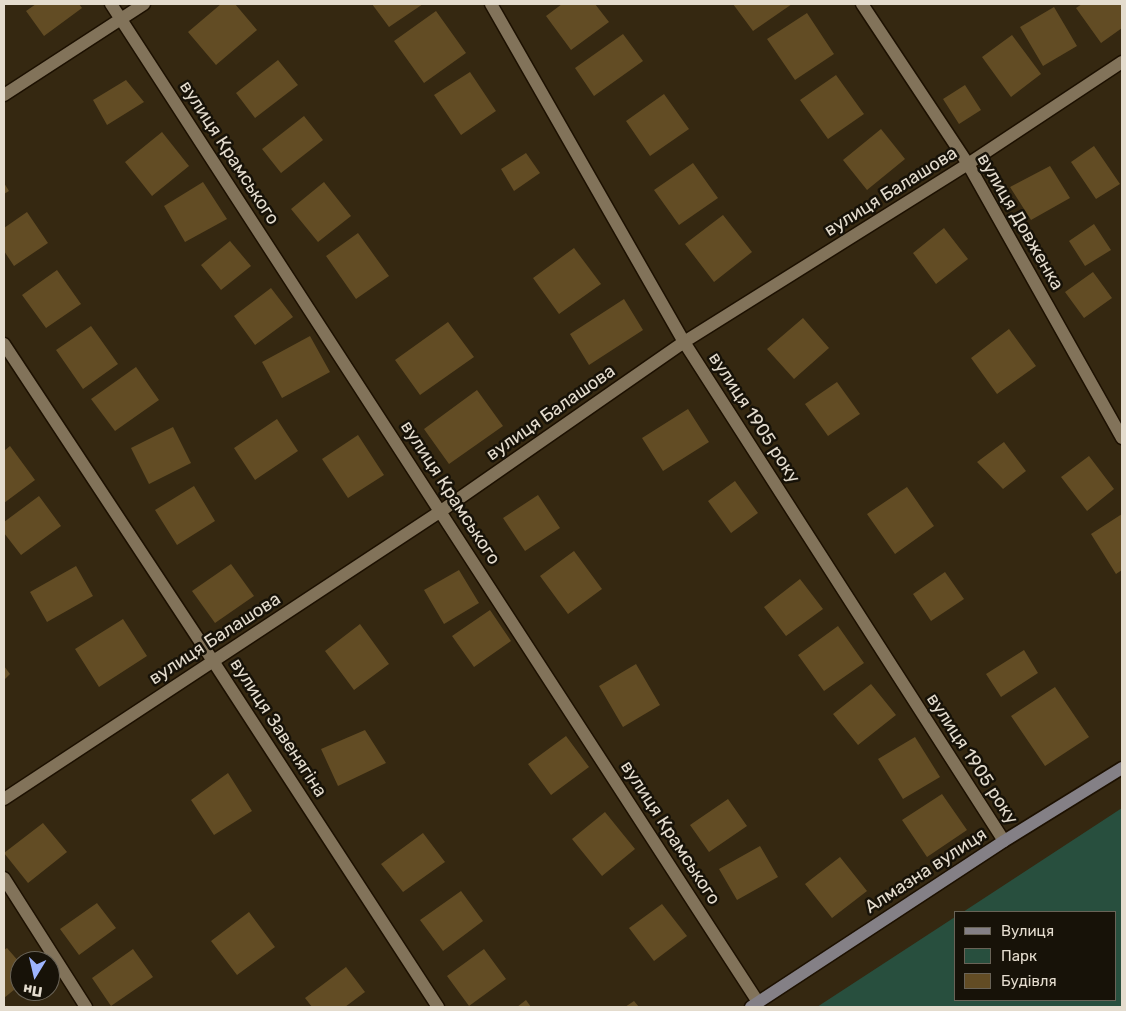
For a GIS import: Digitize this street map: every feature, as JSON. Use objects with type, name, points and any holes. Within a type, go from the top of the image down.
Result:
[{"type":"street","name":"вулиця Крамського","points":[[111,4],[441,511],[755,1005]]},
{"type":"street","points":[[4,95],[144,4]]},
{"type":"street","name":"вулиця 1905 року","points":[[491,4],[684,342],[1004,841]]},
{"type":"street","name":"вулиця Довженка","points":[[862,4],[968,164],[1122,438]]},
{"type":"street","name":"вулиця Балашова","points":[[4,799],[441,511],[684,342],[968,164],[1122,62]]},
{"type":"street","name":"вулиця Завенягіна","points":[[4,344],[438,1007]]},
{"type":"street","name":"Алмазна вулиця","points":[[755,1005],[1004,841],[1122,768]]},
{"type":"street","points":[[4,878],[86,1007]]},
{"type":"green space","points":[[1122,808],[1122,1007],[817,1007],[954,918],[954,1001],[1116,1001],[1116,911],[965,911]]},
{"type":"building","points":[[36,4],[79,4],[82,8],[44,36],[26,11]]},
{"type":"building","points":[[221,4],[235,4],[257,30],[216,65],[188,32]]},
{"type":"building","points":[[372,4],[423,4],[389,27]]},
{"type":"building","points":[[562,4],[595,4],[609,22],[571,50],[546,16]]},
{"type":"building","points":[[733,4],[792,4],[753,31]]},
{"type":"building","points":[[1082,4],[1122,4],[1122,28],[1101,43],[1076,8]]},
{"type":"building","points":[[1054,7],[1077,46],[1043,66],[1020,27]]},
{"type":"building","points":[[436,11],[466,53],[424,83],[394,41]]},
{"type":"building","points":[[807,13],[834,54],[795,80],[767,39]]},
{"type":"building","points":[[623,34],[643,61],[594,96],[575,68]]},
{"type":"building","points":[[1012,35],[1041,74],[1011,97],[982,57]]},
{"type":"building","points":[[278,60],[298,85],[255,118],[236,93]]},
{"type":"building","points":[[470,72],[496,111],[461,135],[434,95]]},
{"type":"building","points":[[836,75],[864,114],[828,139],[800,100]]},
{"type":"building","points":[[126,80],[144,102],[107,125],[93,100]]},
{"type":"building","points":[[965,85],[981,110],[959,124],[943,99]]},
{"type":"building","points":[[664,94],[689,129],[650,156],[626,121]]},
{"type":"building","points":[[304,116],[323,140],[281,173],[262,149]]},
{"type":"building","points":[[881,129],[905,159],[867,190],[843,160]]},
{"type":"building","points":[[162,132],[189,166],[152,196],[125,162]]},
{"type":"building","points":[[1094,146],[1120,184],[1096,199],[1071,162]]},
{"type":"building","points":[[526,153],[540,173],[514,191],[501,169]]},
{"type":"building","points":[[693,163],[718,198],[679,225],[654,190]]},
{"type":"building","points":[[1050,166],[1070,198],[1031,220],[1010,187]]},
{"type":"building","points":[[203,182],[227,219],[185,242],[164,206]]},
{"type":"building","points":[[324,182],[351,216],[318,242],[291,209]]},
{"type":"building","points":[[4,183],[9,191],[4,194]]},
{"type":"building","points":[[27,212],[48,243],[14,266],[4,251],[4,228]]},
{"type":"building","points":[[723,215],[752,252],[714,282],[685,244]]},
{"type":"building","points":[[1094,224],[1111,250],[1085,266],[1069,241]]},
{"type":"building","points":[[944,228],[968,259],[936,284],[913,253]]},
{"type":"building","points":[[358,233],[389,276],[356,299],[326,256]]},
{"type":"building","points":[[230,241],[251,266],[221,290],[201,265]]},
{"type":"building","points":[[574,248],[601,284],[559,314],[533,278]]},
{"type":"building","points":[[57,270],[81,304],[46,328],[22,295]]},
{"type":"building","points":[[1093,272],[1112,298],[1084,318],[1065,292]]},
{"type":"building","points":[[271,288],[293,317],[255,345],[234,316]]},
{"type":"building","points":[[624,299],[643,330],[589,365],[570,334]]},
{"type":"building","points":[[803,318],[829,348],[794,379],[767,349]]},
{"type":"building","points":[[448,322],[474,357],[420,395],[395,360]]},
{"type":"building","points":[[91,326],[118,364],[83,389],[56,350]]},
{"type":"building","points":[[1009,329],[1036,366],[997,394],[971,358]]},
{"type":"building","points":[[310,336],[330,372],[282,398],[262,362]]},
{"type":"building","points":[[136,367],[159,400],[115,431],[91,399]]},
{"type":"building","points":[[837,382],[860,414],[828,436],[805,404]]},
{"type":"building","points":[[477,390],[503,426],[449,464],[424,429]]},
{"type":"building","points":[[688,409],[709,442],[663,471],[642,438]]},
{"type":"building","points":[[277,419],[298,451],[255,480],[234,448]]},
{"type":"building","points":[[173,427],[191,463],[149,484],[131,448]]},
{"type":"building","points":[[358,435],[384,475],[348,498],[322,459]]},
{"type":"building","points":[[1004,442],[1026,471],[1003,489],[977,462]]},
{"type":"building","points":[[10,446],[35,480],[4,503],[4,451]]},
{"type":"building","points":[[1089,456],[1114,489],[1087,511],[1061,477]]},
{"type":"building","points":[[735,481],[758,513],[731,533],[708,501]]},
{"type":"building","points":[[194,486],[215,521],[177,545],[155,510]]},
{"type":"building","points":[[907,487],[934,526],[895,554],[867,514]]},
{"type":"building","points":[[538,495],[560,528],[525,551],[503,518]]},
{"type":"building","points":[[39,496],[61,526],[21,555],[4,533],[4,522]]},
{"type":"building","points":[[1122,514],[1122,570],[1116,574],[1091,534]]},
{"type":"building","points":[[574,551],[602,589],[568,614],[540,576]]},
{"type":"building","points":[[231,564],[254,596],[215,623],[192,591]]},
{"type":"building","points":[[76,566],[93,596],[47,622],[30,592]]},
{"type":"building","points":[[459,570],[479,603],[444,624],[424,590]]},
{"type":"building","points":[[945,572],[964,599],[931,621],[913,594]]},
{"type":"building","points":[[800,579],[823,609],[786,636],[764,607]]},
{"type":"building","points":[[490,610],[511,641],[474,667],[452,636]]},
{"type":"building","points":[[123,619],[147,656],[99,687],[75,649]]},
{"type":"building","points":[[360,624],[389,664],[354,690],[325,651]]},
{"type":"building","points":[[838,626],[864,663],[824,691],[798,655]]},
{"type":"building","points":[[1024,650],[1038,673],[1001,697],[986,674]]},
{"type":"building","points":[[636,664],[660,705],[623,727],[599,686]]},
{"type":"building","points":[[4,666],[10,674],[4,680]]},
{"type":"building","points":[[871,684],[896,715],[858,745],[833,714]]},
{"type":"building","points":[[1055,687],[1089,737],[1045,766],[1011,716]]},
{"type":"building","points":[[365,730],[386,763],[338,786],[321,749]]},
{"type":"building","points":[[566,736],[589,767],[551,795],[528,764]]},
{"type":"building","points":[[915,737],[940,777],[903,799],[878,759]]},
{"type":"building","points":[[228,773],[252,811],[214,835],[191,800]]},
{"type":"building","points":[[942,794],[967,830],[927,857],[902,820]]},
{"type":"building","points":[[728,799],[747,826],[709,852],[690,825]]},
{"type":"building","points":[[605,812],[635,849],[602,876],[572,839]]},
{"type":"building","points":[[43,823],[67,852],[28,883],[4,853]]},
{"type":"building","points":[[423,833],[445,862],[403,892],[381,864]]},
{"type":"building","points":[[760,846],[778,877],[737,900],[719,869]]},
{"type":"building","points":[[840,857],[867,891],[832,918],[805,884]]},
{"type":"building","points":[[461,891],[483,921],[443,951],[420,920]]},
{"type":"building","points":[[97,903],[116,928],[79,955],[60,929]]},
{"type":"building","points":[[662,904],[687,936],[654,961],[629,928]]},
{"type":"building","points":[[249,912],[275,947],[237,975],[211,941]]},
{"type":"building","points":[[7,948],[10,951],[10,993],[4,998],[4,950]]},
{"type":"building","points":[[133,949],[153,977],[111,1006],[92,978]]},
{"type":"building","points":[[484,949],[506,979],[469,1006],[447,976]]},
{"type":"building","points":[[346,967],[365,992],[345,1007],[312,1007],[305,998]]},
{"type":"building","points":[[526,1000],[531,1007],[517,1007]]},
{"type":"building","points":[[634,1001],[639,1007],[625,1007]]}]
